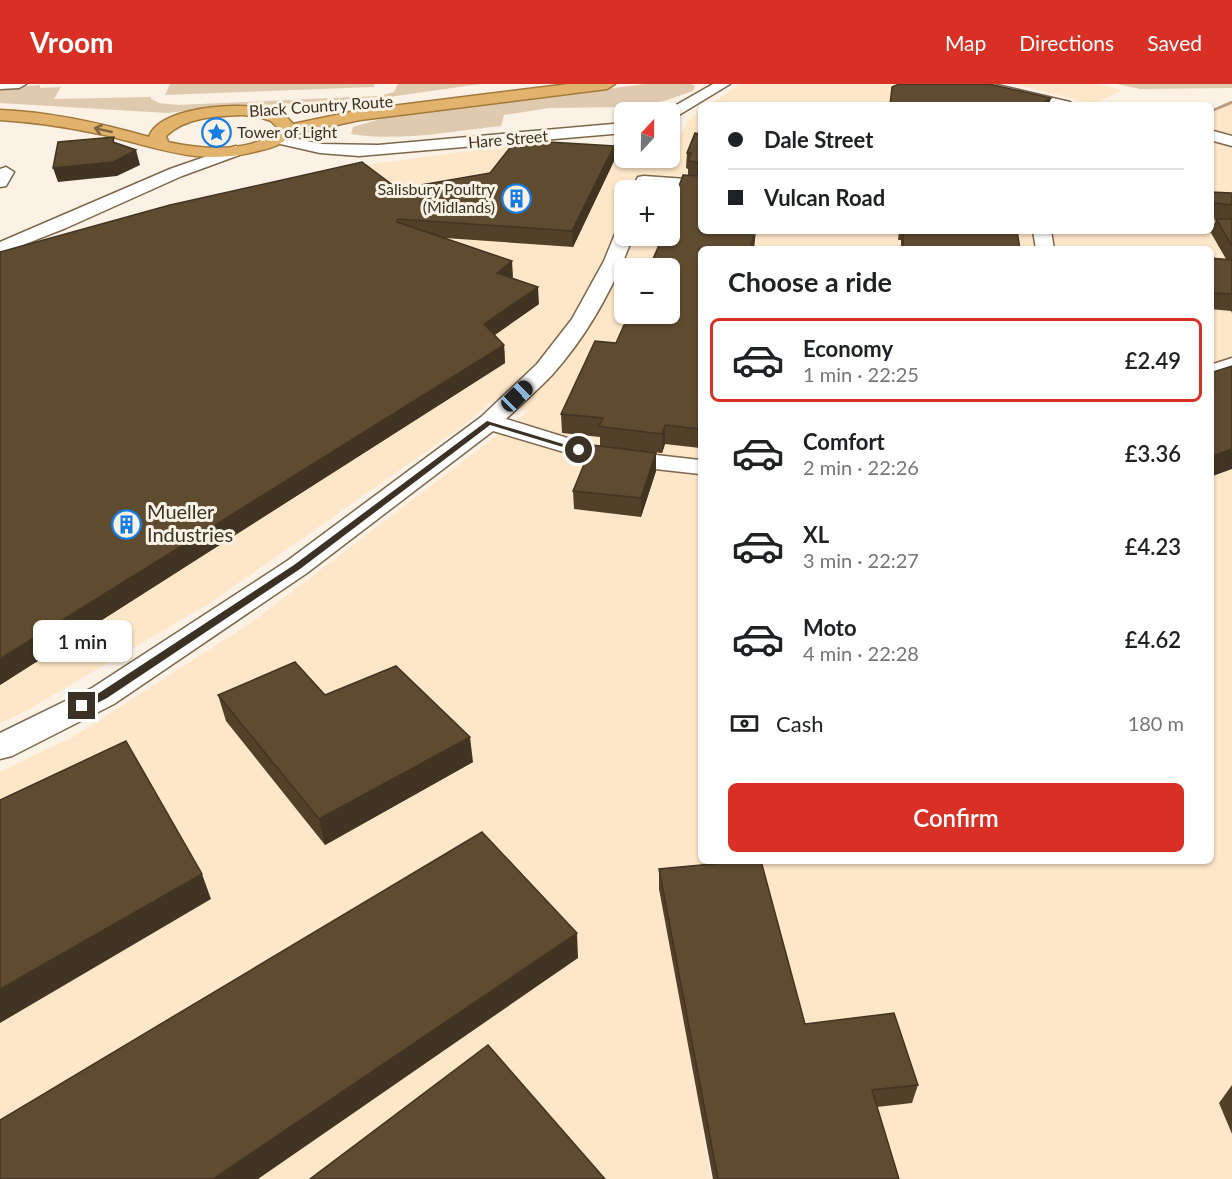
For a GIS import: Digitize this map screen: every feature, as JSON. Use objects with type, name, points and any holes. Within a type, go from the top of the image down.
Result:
[{"type":"highway","name":"Black Country Route","points":[[317,108],[544,84]]},
{"type":"highway","name":"Black Country Route","points":[[160,144],[180,152],[204,154],[240,151],[267,143],[284,132],[360,115],[607,84]]},
{"type":"highway","points":[[0,106],[106,114]]},
{"type":"highway","name":"Black Country Route","points":[[241,111],[287,110]]},
{"type":"highway","points":[[150,116],[195,116],[241,111],[267,114],[280,119],[286,126],[284,132]]},
{"type":"highway","points":[[0,115],[79,125],[160,144]]},
{"type":"highway","points":[[160,144],[157,135],[162,129],[173,122],[195,116]]},
{"type":"street","points":[[0,85],[19,84]]},
{"type":"street","points":[[680,109],[723,84]]},
{"type":"street","points":[[975,84],[1052,102]]},
{"type":"street","name":"Hare Street","points":[[284,132],[282,140],[306,147],[334,151],[392,149],[614,129]]},
{"type":"street","points":[[1214,136],[1232,141]]},
{"type":"street","name":"Hare Street","points":[[0,248],[77,219],[153,181],[191,165],[240,151],[333,156],[370,154],[392,149]]},
{"type":"street","name":"Hare Street","points":[[153,181],[180,152]]},
{"type":"street","points":[[645,179],[698,185]]},
{"type":"street","points":[[1214,225],[1232,227]]},
{"type":"street","points":[[0,747],[103,696],[297,567],[489,422],[545,369],[582,321],[620,246]]},
{"type":"street","points":[[1214,371],[1232,365]]},
{"type":"street","points":[[489,422],[601,456],[698,467]]},
{"type":"shaded area","points":[[170,84],[374,84],[374,87],[165,95]]},
{"type":"shaded area","points":[[398,84],[480,84],[361,101],[222,107],[167,113],[0,103],[0,88],[40,85],[40,88],[61,87],[54,99],[151,97],[159,103],[178,105],[378,96],[394,92]]},
{"type":"shaded area","points":[[645,84],[691,84],[695,86],[693,91],[658,102],[614,102],[614,107],[549,108],[504,115],[501,126],[407,136],[351,134],[353,127],[391,116]]},
{"type":"shaded area","points":[[740,84],[963,84],[1035,102],[714,102]]},
{"type":"shaded area","points":[[1014,84],[1097,84],[1122,90],[1097,102],[1085,102]]},
{"type":"shaded area","points":[[1117,84],[1232,84],[1232,88],[1140,89]]},
{"type":"shaded area","points":[[1232,102],[1232,138],[1214,132],[1214,110]]},
{"type":"shaded area","points":[[698,112],[698,234],[1214,234],[1214,140],[1232,145],[1232,1179],[713,1179],[696,1093],[711,1179],[0,1179],[0,772],[73,737],[252,622],[529,411],[491,402],[467,423],[210,603],[26,711],[0,723],[0,261],[317,172],[490,148],[574,143],[614,145],[614,168],[680,168],[680,137],[689,119]]},
{"type":"building","points":[[899,84],[989,84],[1051,98],[1045,102],[890,102],[892,87]]},
{"type":"building","points":[[695,133],[698,134],[698,163],[688,161],[691,153],[687,153]]},
{"type":"building","points":[[114,137],[113,142],[136,150],[113,162],[53,168],[58,142]]},
{"type":"building","name":"Mueller Industries","points":[[516,140],[614,146],[572,231],[398,219],[397,222],[512,261],[497,273],[538,287],[484,324],[504,345],[0,659],[0,252],[170,205],[362,162],[398,189],[490,173]]},
{"type":"building","points":[[683,175],[698,176],[698,234],[754,234],[751,246],[698,246],[698,429],[665,425],[662,434],[603,427],[599,426],[603,418],[561,414],[595,341],[616,343],[625,324],[680,324],[680,258],[653,258],[659,246],[680,246],[680,183]]},
{"type":"building","points":[[1214,192],[1232,193],[1232,205],[1215,203],[1214,205]]},
{"type":"building","points":[[1216,219],[1232,219],[1232,246]]},
{"type":"building","points":[[903,234],[1018,234],[1020,246],[903,246]]},
{"type":"building","points":[[1214,258],[1232,260],[1232,294],[1214,293]]},
{"type":"building","points":[[1232,366],[1232,449],[1214,456],[1214,372]]},
{"type":"building","points":[[592,445],[656,453],[641,498],[573,491]]},
{"type":"building","points":[[295,662],[325,695],[396,666],[470,737],[319,819],[218,695]]},
{"type":"building","points":[[126,741],[202,874],[0,989],[0,800]]},
{"type":"building","points":[[482,832],[577,933],[213,1179],[0,1179],[0,1120]]},
{"type":"building","points":[[712,864],[762,864],[805,1024],[894,1013],[918,1085],[872,1090],[899,1179],[718,1179],[659,869]]},
{"type":"building","points":[[488,1045],[605,1179],[310,1179]]},
{"type":"waterway","points":[[1214,110],[1232,102]]},
{"type":"place","name":"Tower of Light","points":[[216,132]]},
{"type":"place","name":"Salisbury Poultry (Midlands)","points":[[516,198]]},
{"type":"place","name":"Mueller Industries","points":[[126,524]]},
{"type":"route","points":[[82,706],[103,696],[297,567],[489,422],[579,450]]}]
